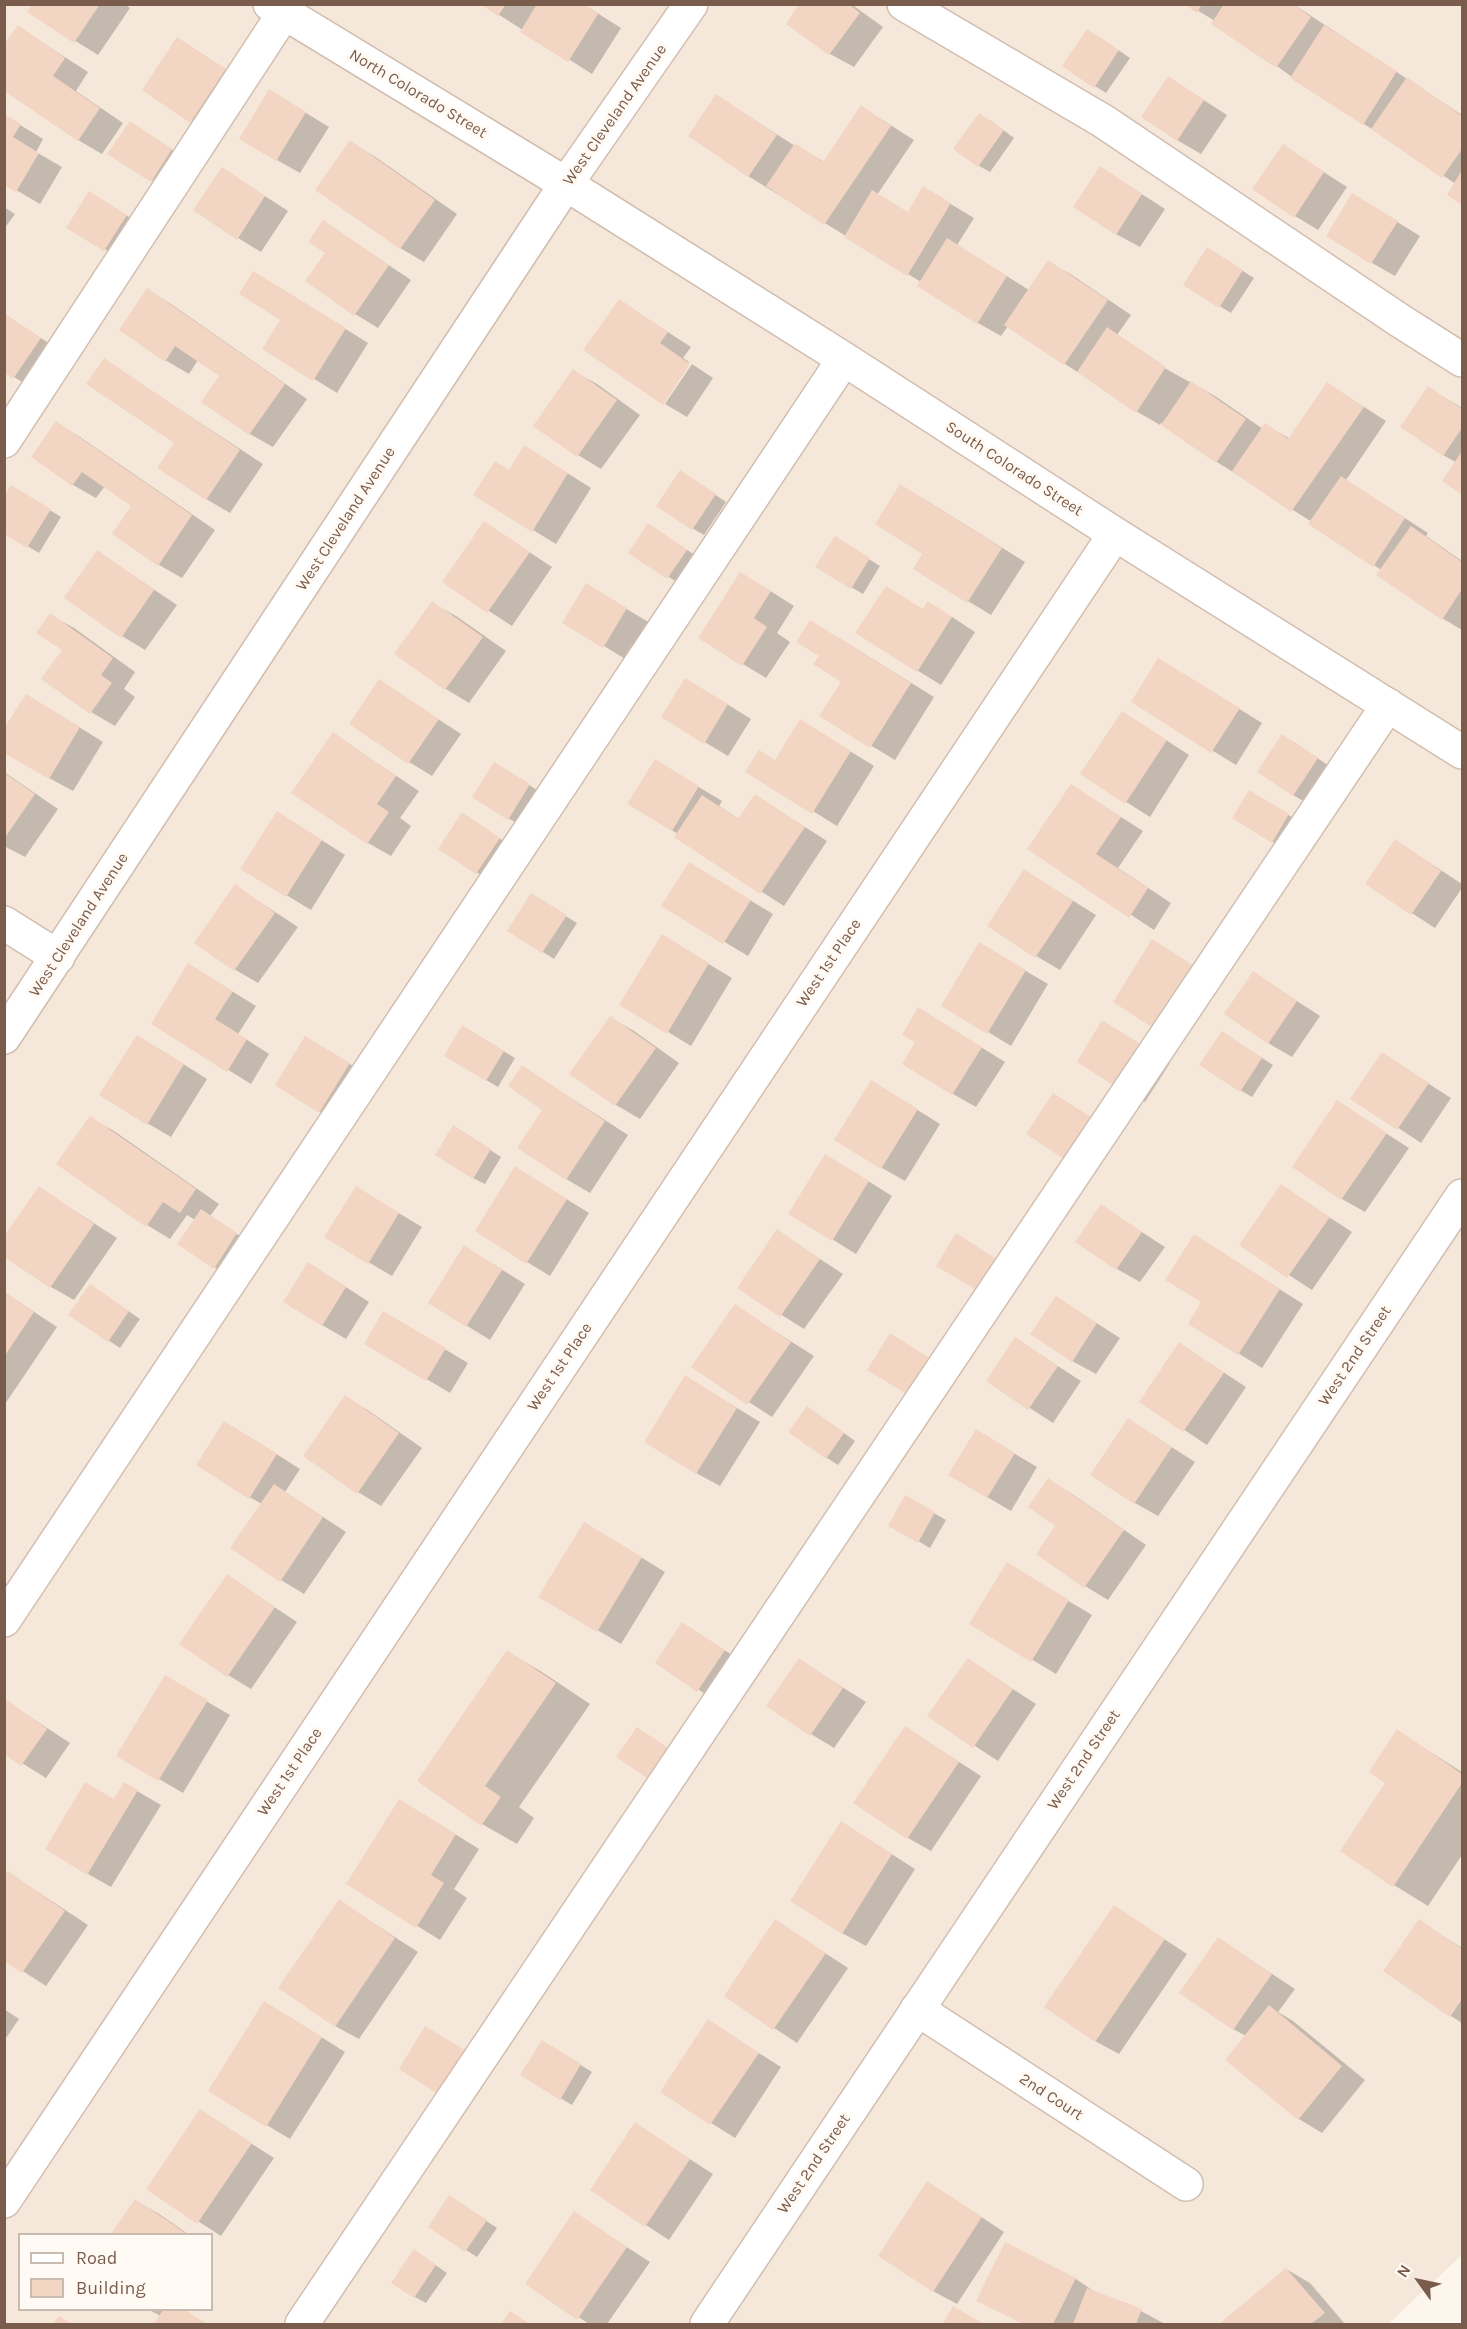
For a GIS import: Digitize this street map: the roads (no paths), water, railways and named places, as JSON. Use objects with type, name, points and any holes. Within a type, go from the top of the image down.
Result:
[{"type":"street","name":"West Cleveland Avenue","points":[[4,1037],[566,184],[691,4]]},
{"type":"street","points":[[904,4],[1103,121],[1462,360]]},
{"type":"street","name":"North Colorado Street","points":[[277,9],[566,184]]},
{"type":"street","points":[[4,441],[277,9]]},
{"type":"street","name":"South Colorado Street","points":[[566,184],[1462,752]]},
{"type":"street","points":[[4,1620],[844,359]]},
{"type":"street","name":"West 1st Place","points":[[4,2201],[1115,534]]},
{"type":"street","points":[[302,2325],[1388,705]]},
{"type":"street","points":[[4,923],[58,957]]},
{"type":"street","name":"West 2nd Street","points":[[707,2325],[1462,1196]]},
{"type":"street","name":"2nd Court","points":[[917,2009],[1186,2184]]}]
